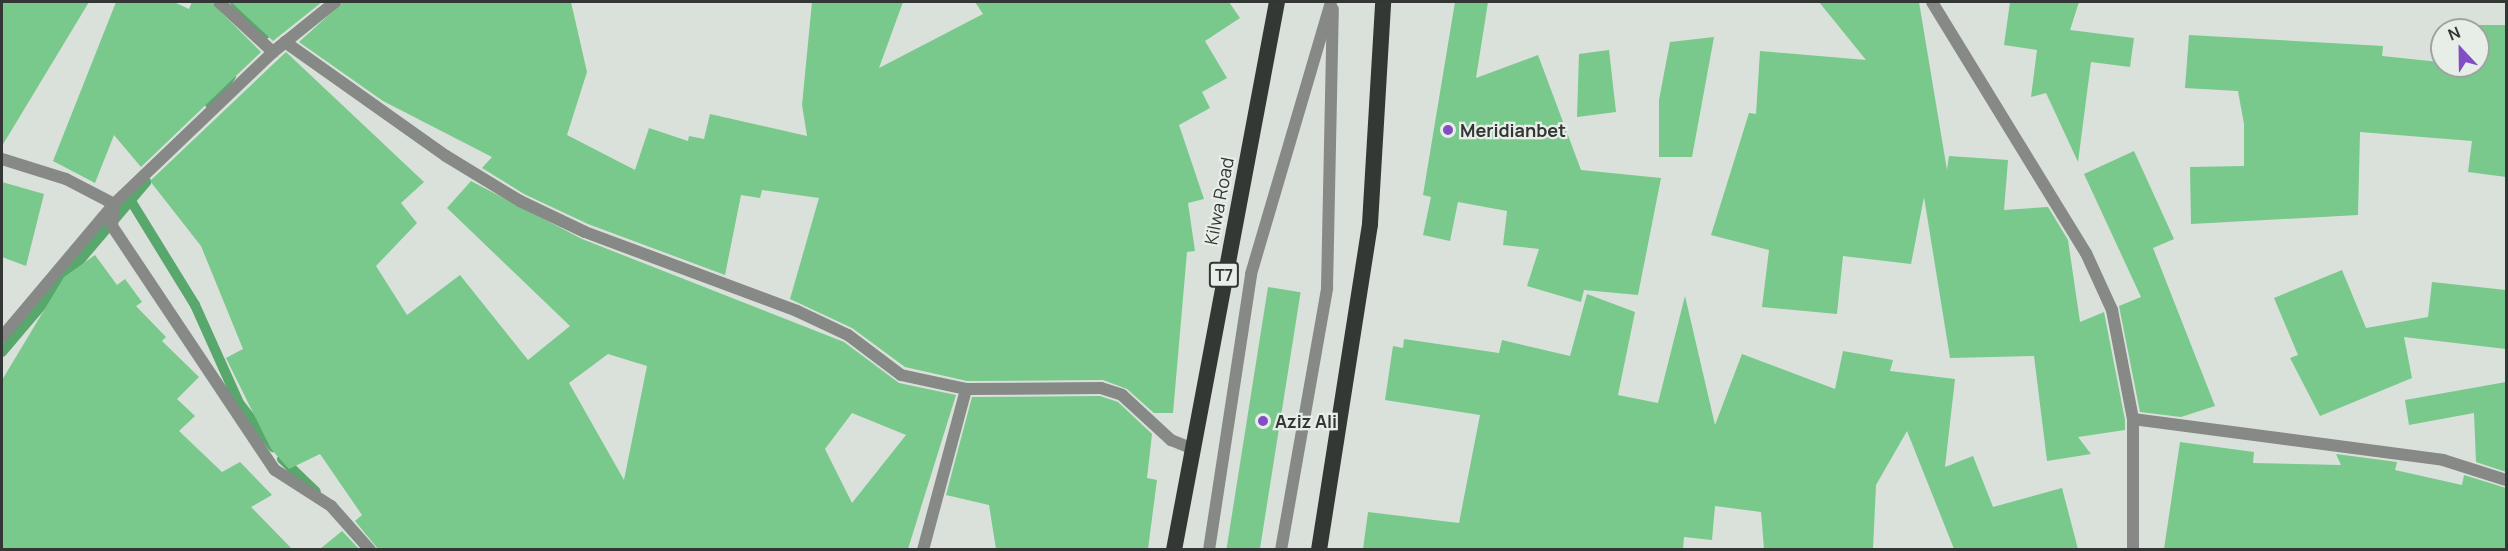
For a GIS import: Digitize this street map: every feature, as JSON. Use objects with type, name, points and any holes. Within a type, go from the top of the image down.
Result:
[{"type":"highway","name":"Kilwa Road","points":[[1174,549],[1191,448],[1277,2]]},
{"type":"highway","points":[[1319,549],[1370,224],[1383,2]]},
{"type":"street","points":[[219,2],[273,52]]},
{"type":"street","points":[[2,337],[114,204],[273,52],[335,2]]},
{"type":"street","points":[[1209,549],[1251,274],[1332,2]]},
{"type":"street","points":[[1281,549],[1327,288],[1332,2]]},
{"type":"street","points":[[1932,2],[2086,253],[2112,310],[2133,419],[2133,549]]},
{"type":"street","points":[[285,42],[446,156],[520,201],[585,232],[797,311],[848,335],[901,375],[966,389],[1101,388],[1122,395],[1171,440],[1191,448]]},
{"type":"street","points":[[2,159],[66,179],[114,204]]},
{"type":"street","points":[[114,204],[112,226],[275,470],[331,506],[370,549]]},
{"type":"street","points":[[922,549],[966,389]]},
{"type":"street","points":[[2133,419],[2443,460],[2506,480]]},
{"type":"building","points":[[2,2],[89,2],[2,146]]},
{"type":"building","points":[[116,2],[174,2],[189,9],[192,2],[211,2],[261,52],[141,167],[114,135],[95,183],[53,161]]},
{"type":"building","points":[[231,2],[322,2],[273,41]]},
{"type":"building","points":[[343,2],[571,2],[587,72],[567,135],[635,170],[649,128],[688,141],[689,136],[704,139],[710,114],[807,136],[802,105],[812,2],[903,2],[879,68],[983,14],[975,2],[1229,2],[1240,18],[1205,41],[1227,78],[1202,92],[1210,108],[1179,125],[1204,199],[1188,203],[1195,251],[1187,252],[1173,413],[1154,413],[1127,389],[1103,380],[967,381],[905,367],[852,328],[790,299],[819,198],[762,190],[760,198],[741,195],[725,275],[588,224],[524,194],[482,168],[492,157],[383,101],[299,42]]},
{"type":"building","points":[[1455,2],[1488,2],[1476,78],[1538,55],[1581,170],[1661,178],[1638,295],[1584,290],[1581,302],[1527,286],[1539,249],[1503,245],[1507,211],[1458,202],[1450,241],[1423,235],[1431,197],[1423,195]]},
{"type":"building","points":[[1819,2],[1919,2],[1947,170],[1949,156],[2008,160],[2004,210],[2048,207],[2068,240],[2080,322],[2104,312],[2125,420],[2125,430],[2078,437],[2091,454],[2047,461],[2034,356],[1950,358],[1924,197],[1911,264],[1843,256],[1837,314],[1762,307],[1769,250],[1711,235],[1749,113],[1756,114],[1760,51],[1866,60]]},
{"type":"building","points":[[2010,2],[2079,2],[2070,30],[2134,38],[2130,67],[2091,62],[2078,162],[2046,93],[2031,97],[2037,50],[2004,45]]},
{"type":"building","points":[[2490,25],[2506,25],[2506,177],[2468,172],[2472,141],[2360,132],[2358,215],[2191,224],[2190,167],[2244,166],[2244,124],[2238,91],[2185,88],[2189,35],[2383,46],[2382,56],[2430,61],[2430,78],[2490,78]]},
{"type":"building","points":[[1714,37],[1692,157],[1659,157],[1659,100],[1670,42]]},
{"type":"building","points":[[1609,50],[1616,112],[1577,117],[1579,54]]},
{"type":"building","points":[[286,52],[424,182],[401,203],[417,223],[376,266],[407,315],[460,275],[528,360],[570,326],[447,208],[471,181],[582,239],[844,342],[899,383],[956,395],[908,549],[378,549],[355,521],[362,515],[320,454],[289,469],[271,449],[226,358],[243,349],[201,246],[150,181]],"holes":[[[608,354],[647,366],[624,480],[569,383]],[[852,413],[906,435],[852,503],[825,449]]]},
{"type":"building","points":[[2134,151],[2174,239],[2153,248],[2215,406],[2181,417],[2140,412],[2119,306],[2141,297],[2084,174]]},
{"type":"building","points":[[2,182],[44,194],[26,266],[2,257]]},
{"type":"building","points":[[95,255],[117,285],[125,279],[142,302],[136,306],[166,337],[162,341],[199,377],[177,399],[195,416],[179,431],[222,472],[240,462],[272,495],[251,507],[292,549],[2,549],[2,380],[64,277]]},
{"type":"building","points":[[2342,270],[2366,328],[2428,317],[2432,282],[2506,290],[2506,349],[2404,337],[2412,378],[2320,416],[2290,358],[2298,355],[2274,298]]},
{"type":"building","name":"Aziz Ali","points":[[1268,287],[1301,292],[1260,550],[1226,550]]},
{"type":"building","points":[[1587,294],[1635,312],[1618,395],[1658,403],[1685,296],[1715,425],[1742,354],[1835,389],[1843,351],[1893,360],[1890,371],[1955,379],[1945,467],[1973,456],[1993,507],[2062,488],[2078,549],[1954,549],[1907,431],[1876,485],[1873,549],[1764,549],[1761,512],[1715,506],[1712,540],[1684,537],[1683,549],[1363,549],[1368,512],[1459,523],[1480,415],[1385,400],[1393,346],[1403,348],[1404,339],[1499,353],[1502,340],[1570,356]]},
{"type":"building","points":[[2506,382],[2506,472],[2476,462],[2474,413],[2409,425],[2405,400]]},
{"type":"building","points":[[1100,396],[1118,402],[1152,434],[1147,478],[1157,480],[1148,549],[996,549],[989,505],[946,495],[972,397]]},
{"type":"building","points":[[2180,442],[2254,452],[2253,463],[2341,465],[2336,454],[2397,462],[2395,470],[2462,485],[2464,475],[2506,488],[2506,549],[2164,549]]},
{"type":"building","points":[[342,531],[359,549],[320,549]]},
{"type":"waterway","points":[[235,2],[265,34]]},
{"type":"waterway","points":[[210,104],[231,76]]},
{"type":"waterway","points":[[2,352],[146,182]]},
{"type":"waterway","points":[[131,201],[195,305],[239,403],[273,447]]},
{"type":"waterway","points":[[282,459],[316,492]]},
{"type":"place","name":"Meridianbet","points":[[1448,130]]},
{"type":"place","name":"Aziz Ali","points":[[1263,421]]}]
